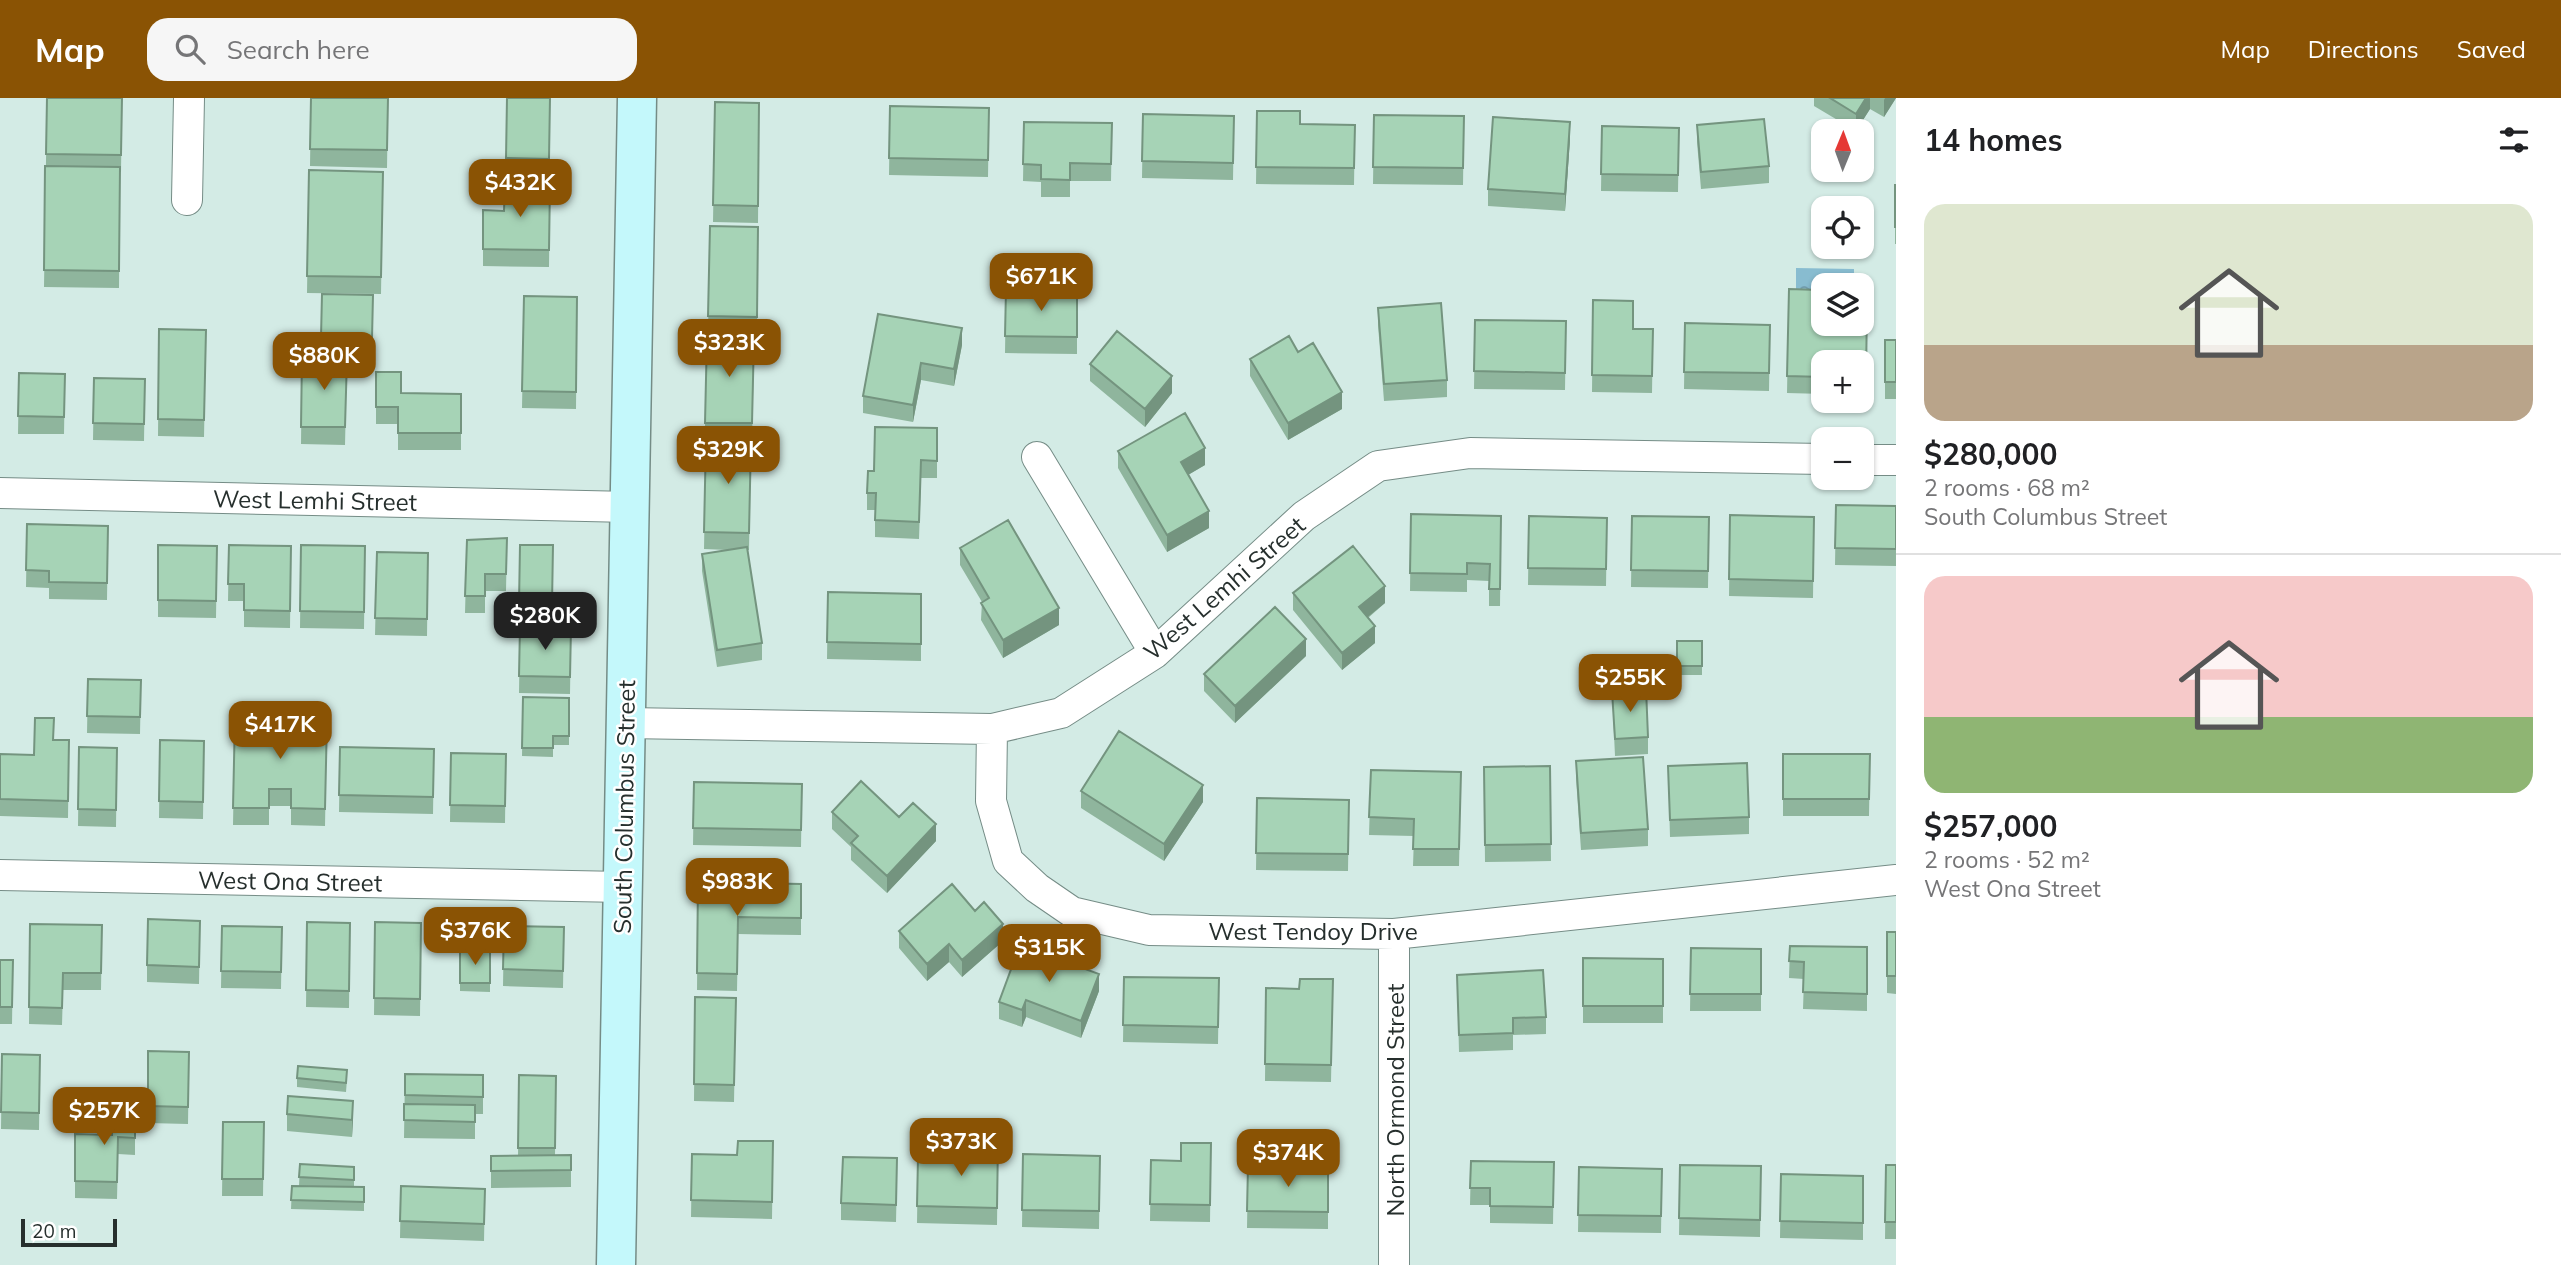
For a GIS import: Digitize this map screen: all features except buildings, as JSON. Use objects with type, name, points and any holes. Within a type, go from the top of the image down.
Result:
[{"type":"street","points":[[187,200],[189,98]]},
{"type":"street","name":"South Columbus Street","points":[[616,1265],[637,98]]},
{"type":"street","name":"West Lemhi Street","points":[[626,723],[992,729],[1061,713],[1155,653],[1304,516],[1378,466],[1470,453],[1811,459]]},
{"type":"street","points":[[1037,457],[1155,653]]},
{"type":"street","points":[[1874,460],[1896,460]]},
{"type":"street","name":"West Lemhi Street","points":[[0,493],[630,507]]},
{"type":"street","name":"West Tendoy Drive","points":[[992,729],[991,801],[1008,861],[1037,888],[1072,912],[1149,930],[1394,934],[1896,880]]},
{"type":"street","name":"West Ona Street","points":[[0,875],[623,887]]},
{"type":"street","name":"North Ormond Street","points":[[1394,934],[1394,1265]]},
{"type":"water","points":[[1796,268],[1854,269],[1854,273],[1811,273],[1811,298],[1796,297]]}]
